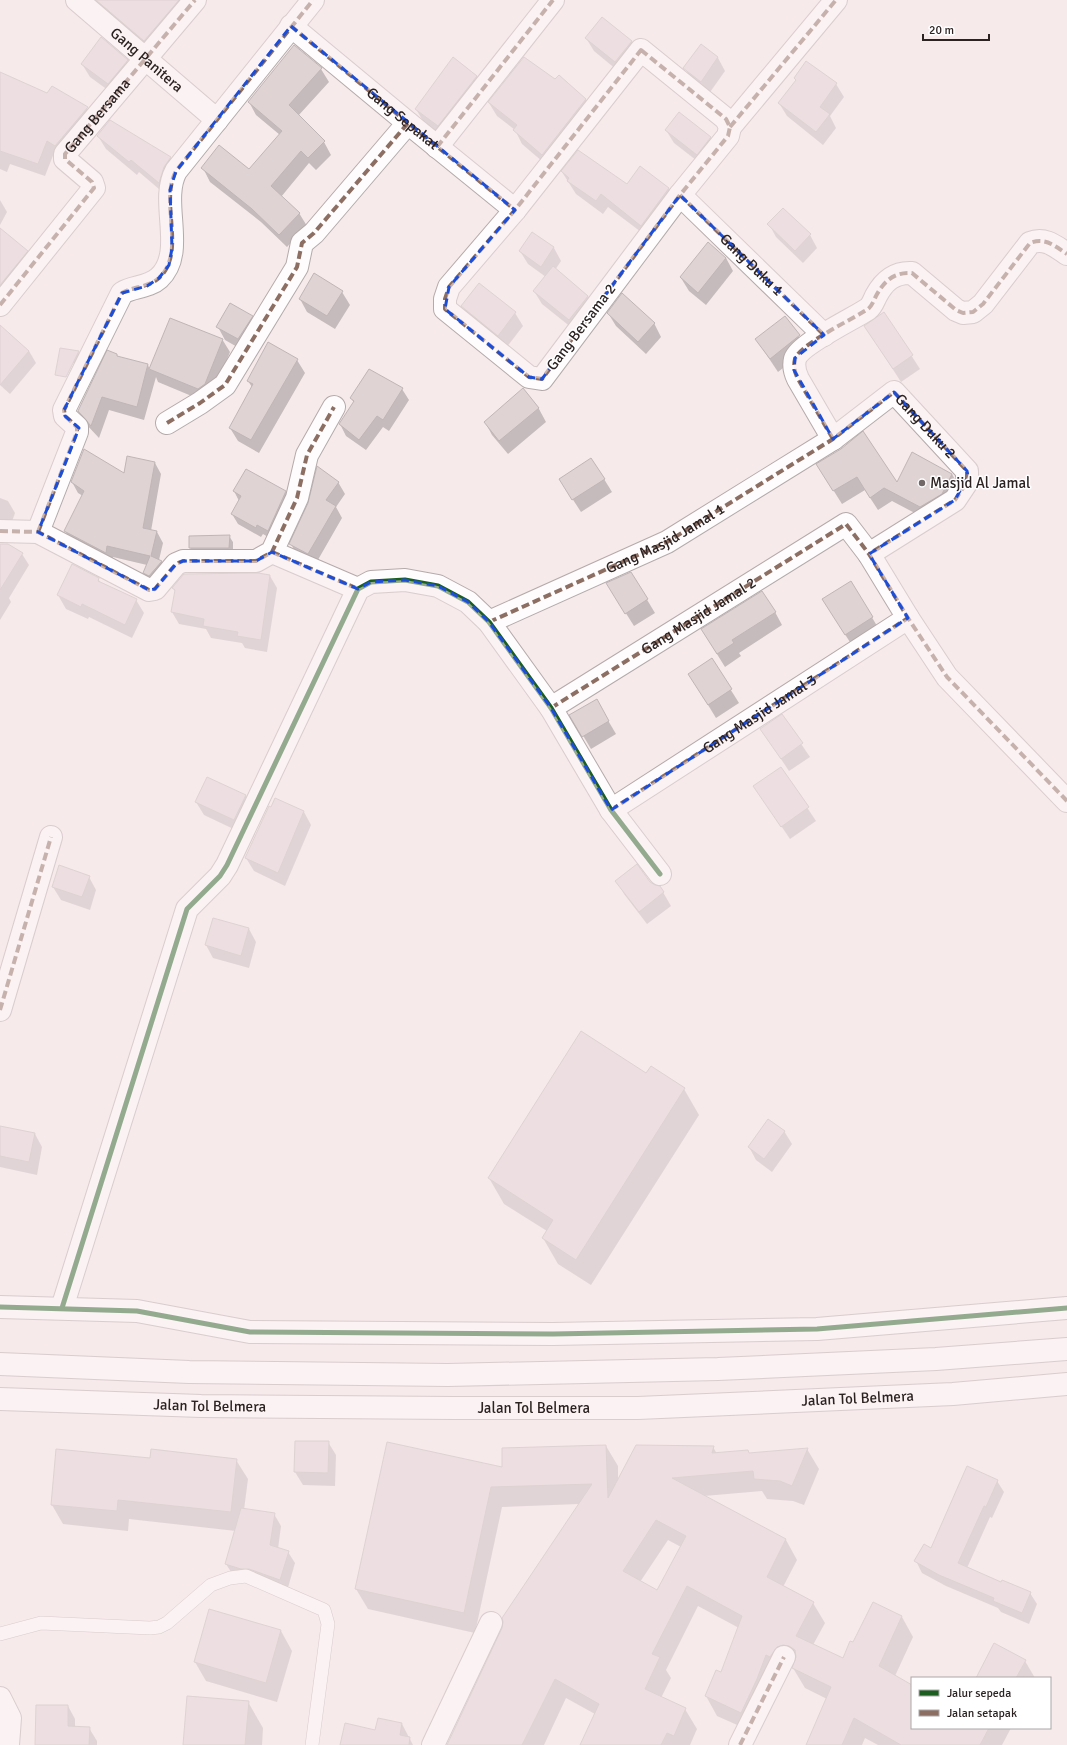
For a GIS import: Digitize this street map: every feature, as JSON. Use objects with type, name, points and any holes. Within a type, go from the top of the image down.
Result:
[{"type":"main road","name":"Gang Panitera","points":[[77,0],[217,120]]},
{"type":"main road","name":"Gang Bersama","points":[[0,305],[94,188],[92,182],[65,159],[65,154],[195,0]]},
{"type":"main road","points":[[38,532],[77,432],[77,427],[65,416],[64,410],[122,293],[128,289],[147,286],[159,278],[169,265],[172,248],[170,190],[172,179],[176,171],[313,0]]},
{"type":"main road","points":[[437,148],[553,0]]},
{"type":"main road","points":[[730,127],[836,0]]},
{"type":"main road","name":"Gang Sepakat","points":[[291,26],[437,148],[515,210]]},
{"type":"main road","name":"Gang Bersama 2","points":[[641,50],[726,118],[730,127],[728,136],[680,195],[542,379],[529,377],[445,309],[445,299],[449,287],[515,210],[641,50]]},
{"type":"main road","points":[[167,422],[200,403],[225,385],[297,266],[302,243],[314,233],[408,123]]},
{"type":"main road","name":"Gang Duku 1","points":[[680,195],[824,335]]},
{"type":"main road","points":[[833,439],[794,370],[795,358],[808,345],[870,307],[880,288],[892,277],[902,272],[912,273],[956,310],[963,313],[973,312],[983,304],[1030,243],[1040,240],[1050,242],[1067,254]]},
{"type":"main road","name":"Gang Duku 2","points":[[833,439],[894,392],[967,471],[967,482],[955,500],[869,554]]},
{"type":"main road","points":[[0,531],[38,532],[150,590],[155,589],[176,564],[183,561],[256,561],[272,552],[297,498],[307,455],[334,407]]},
{"type":"main road","name":"Gang Masjid Jamal 1","points":[[489,622],[667,542],[833,439]]},
{"type":"main road","name":"Gang Masjid Jamal 2","points":[[551,708],[846,524],[869,554]]},
{"type":"main road","points":[[272,552],[358,589]]},
{"type":"main road","points":[[869,554],[908,618],[947,676],[1067,801]]},
{"type":"main road","points":[[62,1308],[187,909],[220,876],[227,865],[358,589],[371,582],[404,580],[438,586],[468,602],[489,622],[551,708],[611,810],[660,874]]},
{"type":"main road","name":"Gang Masjid Jamal 3","points":[[611,810],[908,618]]},
{"type":"main road","points":[[0,1010],[51,837]]},
{"type":"main road","points":[[0,1307],[62,1308],[137,1312],[250,1332],[553,1334],[817,1329],[1067,1308]]},
{"type":"main road","points":[[0,1364],[189,1372],[456,1375],[726,1369],[936,1359],[1067,1349]]},
{"type":"main road","name":"Jalan Tol Belmera","points":[[0,1399],[201,1406],[638,1408],[954,1394],[1067,1384]]},
{"type":"main road","points":[[433,1745],[491,1623]]},
{"type":"main road","points":[[740,1745],[784,1657]]},
{"type":"main road","points":[[0,1698],[10,1718],[8,1745]]},
{"type":"lane","points":[[0,1634],[41,1623],[150,1628],[158,1627],[167,1623],[211,1585],[230,1578],[246,1576],[324,1610],[328,1624],[312,1745]]},
{"type":"highlighted area","points":[[291,26],[515,210],[449,287],[445,309],[529,377],[542,379],[680,195],[824,335],[795,358],[794,370],[833,439],[894,392],[967,471],[968,476],[955,500],[869,554],[908,618],[611,810],[551,708],[489,622],[468,602],[438,586],[405,580],[371,582],[358,589],[272,552],[256,561],[183,561],[176,564],[155,589],[149,590],[38,532],[79,428],[65,416],[64,410],[122,293],[147,286],[159,278],[169,265],[172,248],[170,190],[176,171]]},
{"type":"building","points":[[96,0],[179,0],[144,41]]},
{"type":"building","points":[[602,17],[632,41],[615,62],[585,38]]},
{"type":"building","points":[[101,37],[128,60],[108,84],[81,64]]},
{"type":"building","points":[[701,44],[718,57],[701,82],[683,68]]},
{"type":"building","points":[[294,45],[322,68],[289,105],[325,141],[308,158],[301,151],[271,186],[300,213],[279,235],[252,209],[201,168],[219,145],[249,169],[282,131],[248,102]]},
{"type":"building","points":[[453,57],[477,76],[438,126],[415,109]]},
{"type":"building","points":[[524,57],[555,79],[559,75],[586,99],[542,155],[513,130],[517,125],[488,102]]},
{"type":"building","points":[[806,61],[837,83],[820,107],[830,114],[816,132],[778,103],[796,80],[794,78]]},
{"type":"building","points":[[0,72],[47,93],[52,86],[88,107],[55,146],[47,141],[38,164],[0,151]]},
{"type":"building","points":[[679,112],[711,137],[697,155],[665,130]]},
{"type":"building","points":[[110,120],[171,157],[164,167],[159,183],[131,160],[129,162],[97,136]]},
{"type":"building","points":[[578,150],[627,184],[640,166],[669,188],[641,226],[601,194],[596,201],[567,181],[569,178],[561,171]]},
{"type":"building","points":[[783,208],[811,234],[795,251],[767,224]]},
{"type":"building","points":[[0,228],[28,251],[0,285]]},
{"type":"building","points":[[532,232],[554,247],[541,267],[519,251]]},
{"type":"building","points":[[708,242],[726,258],[698,293],[680,277]]},
{"type":"building","points":[[553,266],[588,296],[569,320],[533,291]]},
{"type":"building","points":[[314,273],[343,291],[327,316],[299,299]]},
{"type":"building","points":[[479,283],[516,312],[498,336],[461,306]]},
{"type":"building","points":[[622,293],[655,323],[638,342],[607,313]]},
{"type":"building","points":[[230,303],[253,316],[238,339],[216,327]]},
{"type":"building","points":[[884,312],[913,355],[893,369],[864,326]]},
{"type":"building","points":[[785,316],[800,335],[770,359],[755,339]]},
{"type":"building","points":[[170,318],[223,339],[205,384],[198,389],[149,369]]},
{"type":"building","points":[[0,325],[29,351],[0,385]]},
{"type":"building","points":[[268,342],[298,359],[251,440],[229,428],[253,384],[247,381]]},
{"type":"building","points":[[60,348],[79,351],[66,377],[55,375]]},
{"type":"building","points":[[107,350],[117,354],[117,356],[148,364],[137,407],[102,397],[91,426],[78,411]]},
{"type":"building","points":[[369,369],[403,388],[383,420],[377,416],[359,440],[339,424],[354,401],[350,398]]},
{"type":"building","points":[[523,388],[539,408],[499,441],[484,422]]},
{"type":"building","points":[[863,431],[897,482],[912,452],[952,474],[942,494],[920,507],[884,488],[870,498],[857,477],[833,491],[816,464],[841,449]]},
{"type":"building","points":[[84,449],[124,473],[127,456],[155,462],[143,528],[157,531],[151,556],[162,561],[149,576],[143,573],[150,556],[107,546],[106,553],[64,531],[84,491],[71,482]]},
{"type":"building","points":[[591,458],[605,479],[572,500],[559,479]]},
{"type":"building","points":[[317,466],[339,482],[326,500],[336,506],[308,554],[289,544],[308,503]]},
{"type":"building","points":[[246,469],[286,491],[268,531],[257,525],[256,528],[231,514],[241,496],[233,491]]},
{"type":"building","points":[[230,535],[229,548],[189,548],[189,536]]},
{"type":"building","points":[[0,544],[8,544],[23,553],[0,590]]},
{"type":"building","points":[[72,564],[99,578],[98,581],[137,599],[125,625],[82,604],[81,607],[57,595]]},
{"type":"building","points":[[631,572],[648,599],[625,614],[606,583]]},
{"type":"building","points":[[258,573],[270,575],[261,640],[237,636],[238,632],[203,626],[204,619],[171,612],[175,590],[172,588],[184,574]]},
{"type":"building","points":[[851,581],[873,617],[845,635],[822,599]]},
{"type":"building","points":[[762,591],[776,612],[732,640],[734,643],[717,654],[701,629]]},
{"type":"building","points":[[712,658],[732,689],[708,705],[688,674]]},
{"type":"building","points":[[597,699],[609,721],[582,737],[569,715]]},
{"type":"building","points":[[782,714],[803,743],[781,759],[760,729]]},
{"type":"building","points":[[781,767],[809,807],[781,827],[753,786]]},
{"type":"building","points":[[207,777],[246,795],[234,820],[195,802]]},
{"type":"building","points":[[275,798],[304,811],[278,873],[245,858],[269,806],[271,807]]},
{"type":"building","points":[[637,864],[650,882],[660,886],[664,892],[639,912],[615,881]]},
{"type":"building","points":[[59,865],[90,876],[82,897],[52,887]]},
{"type":"building","points":[[213,918],[249,928],[241,956],[205,945]]},
{"type":"building","points":[[581,1031],[646,1073],[651,1066],[685,1088],[576,1260],[542,1238],[553,1220],[488,1178]]},
{"type":"building","points":[[768,1119],[785,1131],[764,1159],[748,1147]]},
{"type":"building","points":[[0,1126],[35,1133],[29,1162],[0,1156]]},
{"type":"building","points":[[295,1441],[329,1441],[328,1473],[294,1472]]},
{"type":"building","points":[[387,1442],[502,1467],[502,1448],[606,1445],[608,1498],[636,1445],[714,1446],[712,1453],[748,1450],[749,1453],[808,1448],[792,1486],[780,1481],[754,1479],[753,1471],[672,1478],[786,1539],[767,1577],[814,1602],[796,1636],[843,1658],[850,1641],[853,1642],[873,1602],[902,1616],[879,1666],[911,1684],[911,1729],[988,1729],[980,1745],[901,1745],[854,1718],[842,1745],[806,1745],[831,1687],[792,1668],[796,1657],[795,1650],[789,1646],[783,1645],[777,1647],[770,1657],[766,1655],[757,1679],[741,1713],[705,1696],[716,1670],[721,1672],[742,1616],[687,1586],[652,1654],[660,1657],[645,1689],[686,1708],[674,1736],[667,1733],[661,1745],[580,1745],[599,1704],[555,1679],[522,1745],[447,1745],[502,1628],[502,1618],[592,1484],[491,1487],[464,1613],[355,1589]],"holes":[[[656,1520],[686,1536],[657,1590],[623,1571]]]},
{"type":"building","points":[[56,1449],[150,1458],[151,1449],[237,1459],[231,1512],[118,1500],[117,1511],[51,1505]]},
{"type":"building","points":[[967,1466],[998,1480],[986,1507],[984,1506],[958,1563],[1001,1582],[1002,1580],[1031,1592],[1022,1613],[993,1601],[994,1598],[939,1575],[914,1561],[924,1544],[931,1548]]},
{"type":"building","points":[[241,1508],[275,1513],[270,1545],[289,1551],[280,1580],[249,1569],[241,1569],[225,1564]]},
{"type":"building","points":[[209,1609],[281,1630],[266,1683],[194,1662]]},
{"type":"building","points":[[994,1643],[1026,1660],[1017,1677],[977,1677]]},
{"type":"building","points":[[187,1696],[249,1701],[245,1745],[183,1745]]},
{"type":"building","points":[[36,1705],[68,1705],[68,1726],[90,1727],[89,1745],[35,1745]]},
{"type":"building","points":[[378,1718],[402,1723],[400,1735],[410,1737],[409,1745],[340,1745],[345,1723],[375,1730]]},
{"type":"marked path","points":[[0,305],[94,188],[92,182],[65,159],[65,154],[195,0]]},
{"type":"marked path","points":[[38,532],[77,432],[77,427],[65,416],[64,410],[122,293],[150,284],[159,278],[167,267],[171,255],[172,241],[170,197],[176,171],[313,0]]},
{"type":"marked path","points":[[437,147],[553,0]]},
{"type":"marked path","points":[[730,127],[836,0]]},
{"type":"marked path","points":[[291,26],[515,210]]},
{"type":"marked path","points":[[641,50],[726,119],[730,127],[728,136],[680,195],[542,379],[529,377],[445,309],[445,299],[449,287],[515,210],[641,50]]},
{"type":"marked path","points":[[167,423],[200,403],[225,385],[297,267],[302,243],[314,233],[408,123]]},
{"type":"marked path","points":[[680,195],[824,335]]},
{"type":"marked path","points":[[833,439],[797,377],[794,367],[795,359],[806,346],[816,339],[868,309],[872,305],[882,286],[890,278],[900,274],[912,273],[956,310],[963,313],[973,312],[983,304],[1030,243],[1035,241],[1050,243],[1067,254]]},
{"type":"marked path","points":[[489,622],[667,542],[833,439],[894,392],[967,471],[967,482],[955,500],[869,554]]},
{"type":"marked path","points":[[0,531],[38,532],[149,590],[155,589],[176,564],[183,561],[256,561],[272,552],[297,498],[307,455],[334,407]]},
{"type":"marked path","points":[[551,708],[846,524],[869,554],[908,618],[947,677],[1067,801]]},
{"type":"marked path","points":[[272,552],[358,589]]},
{"type":"marked path","points":[[611,810],[908,618]]},
{"type":"marked path","points":[[0,1010],[51,837]]},
{"type":"marked path","points":[[740,1745],[784,1657]]},
{"type":"cycle path","points":[[62,1308],[187,909],[220,876],[227,865],[358,589],[371,582],[405,580],[438,586],[468,602],[489,622],[551,708],[611,810],[660,874]]},
{"type":"cycle path","points":[[0,1307],[137,1311],[250,1332],[553,1334],[817,1329],[1067,1308]]},
{"type":"place","name":"Masjid Al Jamal","points":[[922,483]]}]
